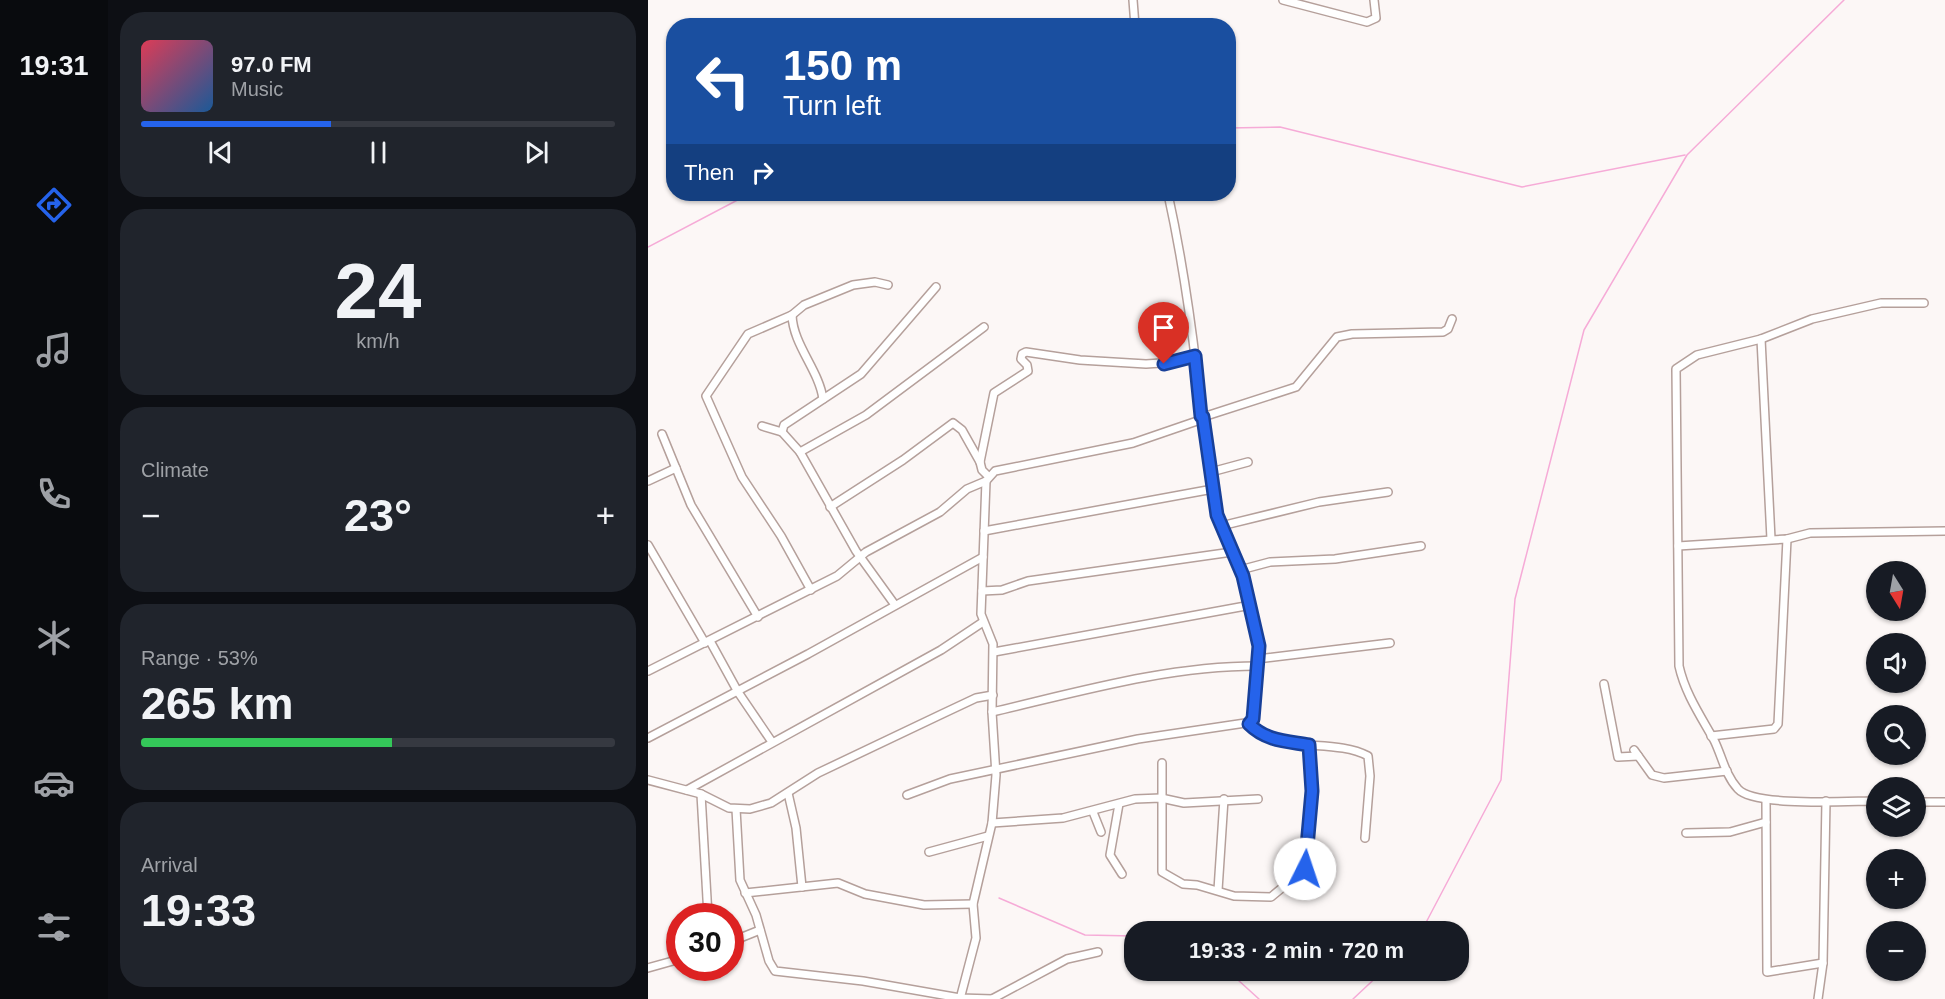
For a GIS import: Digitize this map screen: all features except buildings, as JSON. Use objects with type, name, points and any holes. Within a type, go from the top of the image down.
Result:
[{"type":"street","points":[[1133,0],[1134,18]]},
{"type":"street","points":[[1283,0],[1367,22],[1376,18],[1374,0]]},
{"type":"street","points":[[907,795],[950,779],[1138,739],[1249,724],[1253,719],[1259,646],[1251,606],[1240,570],[1221,526],[1213,489],[1182,256],[1170,201]]},
{"type":"street","points":[[811,590],[781,536],[742,477],[706,396],[748,334],[792,315],[804,305],[853,285],[875,282],[888,285]]},
{"type":"street","points":[[782,432],[784,424],[861,374],[936,287]]},
{"type":"street","points":[[1866,801],[1766,801],[1743,794],[1727,771],[1689,696],[1679,666],[1676,369],[1697,355],[1761,339],[1812,319],[1881,303],[1924,303]]},
{"type":"street","points":[[792,315],[801,345],[821,388],[823,399]]},
{"type":"street","points":[[649,669],[708,642],[837,576],[860,557],[940,512],[995,471],[1133,443],[1197,422],[1202,416],[1296,387],[1337,337],[1352,334],[1443,332],[1448,329],[1452,320]]},
{"type":"street","points":[[800,452],[866,415],[984,327]]},
{"type":"street","points":[[1761,339],[1771,539]]},
{"type":"street","points":[[980,462],[992,399],[998,389],[1028,371],[1028,365],[1021,358],[1026,352],[1080,360],[1155,364],[1176,362],[1195,356]]},
{"type":"street","points":[[830,507],[903,460],[953,423],[962,430],[987,479],[982,591],[983,622],[992,638],[994,652],[992,711],[996,771],[992,823],[974,904],[976,938],[960,998]]},
{"type":"street","points":[[762,426],[782,432],[800,452],[860,557],[895,605]]},
{"type":"street","points":[[662,434],[692,505],[758,617]]},
{"type":"street","points":[[1210,472],[1248,462]]},
{"type":"street","points":[[648,481],[676,468]]},
{"type":"street","points":[[984,531],[1213,489]]},
{"type":"street","points":[[1221,526],[1319,502],[1388,492]]},
{"type":"street","points":[[1678,546],[1787,539],[1810,533],[1945,531]]},
{"type":"street","points":[[1711,736],[1774,729],[1778,724],[1787,539]]},
{"type":"street","points":[[648,545],[738,692],[772,742]]},
{"type":"street","points":[[1240,570],[1270,562],[1335,559],[1421,546]]},
{"type":"street","points":[[982,591],[1002,591],[1028,581],[1232,552]]},
{"type":"street","points":[[648,738],[738,692],[983,556]]},
{"type":"street","points":[[994,652],[1251,606]]},
{"type":"street","points":[[687,790],[941,650],[983,622]]},
{"type":"street","points":[[992,711],[1118,682],[1390,642]]},
{"type":"street","points":[[1604,684],[1618,757],[1636,753],[1652,775],[1664,778],[1727,771]]},
{"type":"street","points":[[648,780],[701,794],[736,809],[750,809],[771,803],[818,773],[976,698],[993,695]]},
{"type":"street","points":[[1249,724],[1258,733],[1268,738],[1309,745],[1340,747],[1368,756],[1365,838]]},
{"type":"street","points":[[1162,763],[1162,872],[1183,884],[1218,890],[1234,896],[1271,897],[1305,869],[1312,791],[1309,745]]},
{"type":"street","points":[[788,793],[796,828],[802,887]]},
{"type":"street","points":[[701,794],[707,903]]},
{"type":"street","points":[[992,823],[1063,818],[1093,812],[1135,799],[1161,798],[1184,803],[1224,799],[1258,799]]},
{"type":"street","points":[[1218,890],[1224,799]]},
{"type":"street","points":[[1766,801],[1767,972],[1823,963]]},
{"type":"street","points":[[1818,999],[1823,963],[1826,801]]},
{"type":"street","points":[[1926,802],[1945,802]]},
{"type":"street","points":[[1119,804],[1110,855],[1122,874]]},
{"type":"street","points":[[736,809],[740,880],[760,930],[769,961],[779,973],[863,981],[960,998],[992,999],[1068,959],[1098,952]]},
{"type":"street","points":[[1093,812],[1101,832]]},
{"type":"street","points":[[1686,833],[1730,832],[1766,822]]},
{"type":"street","points":[[929,852],[988,836]]},
{"type":"street","points":[[746,893],[838,883],[866,894],[924,905],[974,904]]},
{"type":"street","points":[[744,936],[760,930]]},
{"type":"street","points":[[648,968],[666,963]]},
{"type":"waterway","points":[[1427,921],[1501,780],[1515,599],[1584,330],[1687,155],[1844,0]]},
{"type":"waterway","points":[[1236,128],[1280,127],[1522,187],[1685,155]]},
{"type":"waterway","points":[[648,247],[736,201]]},
{"type":"waterway","points":[[999,898],[1085,935],[1124,936]]},
{"type":"waterway","points":[[1239,981],[1259,999]]},
{"type":"waterway","points":[[1353,999],[1372,981]]},
{"type":"route","points":[[1164,364],[1195,356],[1201,416],[1203,417],[1217,515],[1243,576],[1259,646],[1253,719],[1249,724],[1258,733],[1268,738],[1309,745],[1312,791],[1305,869]]}]
